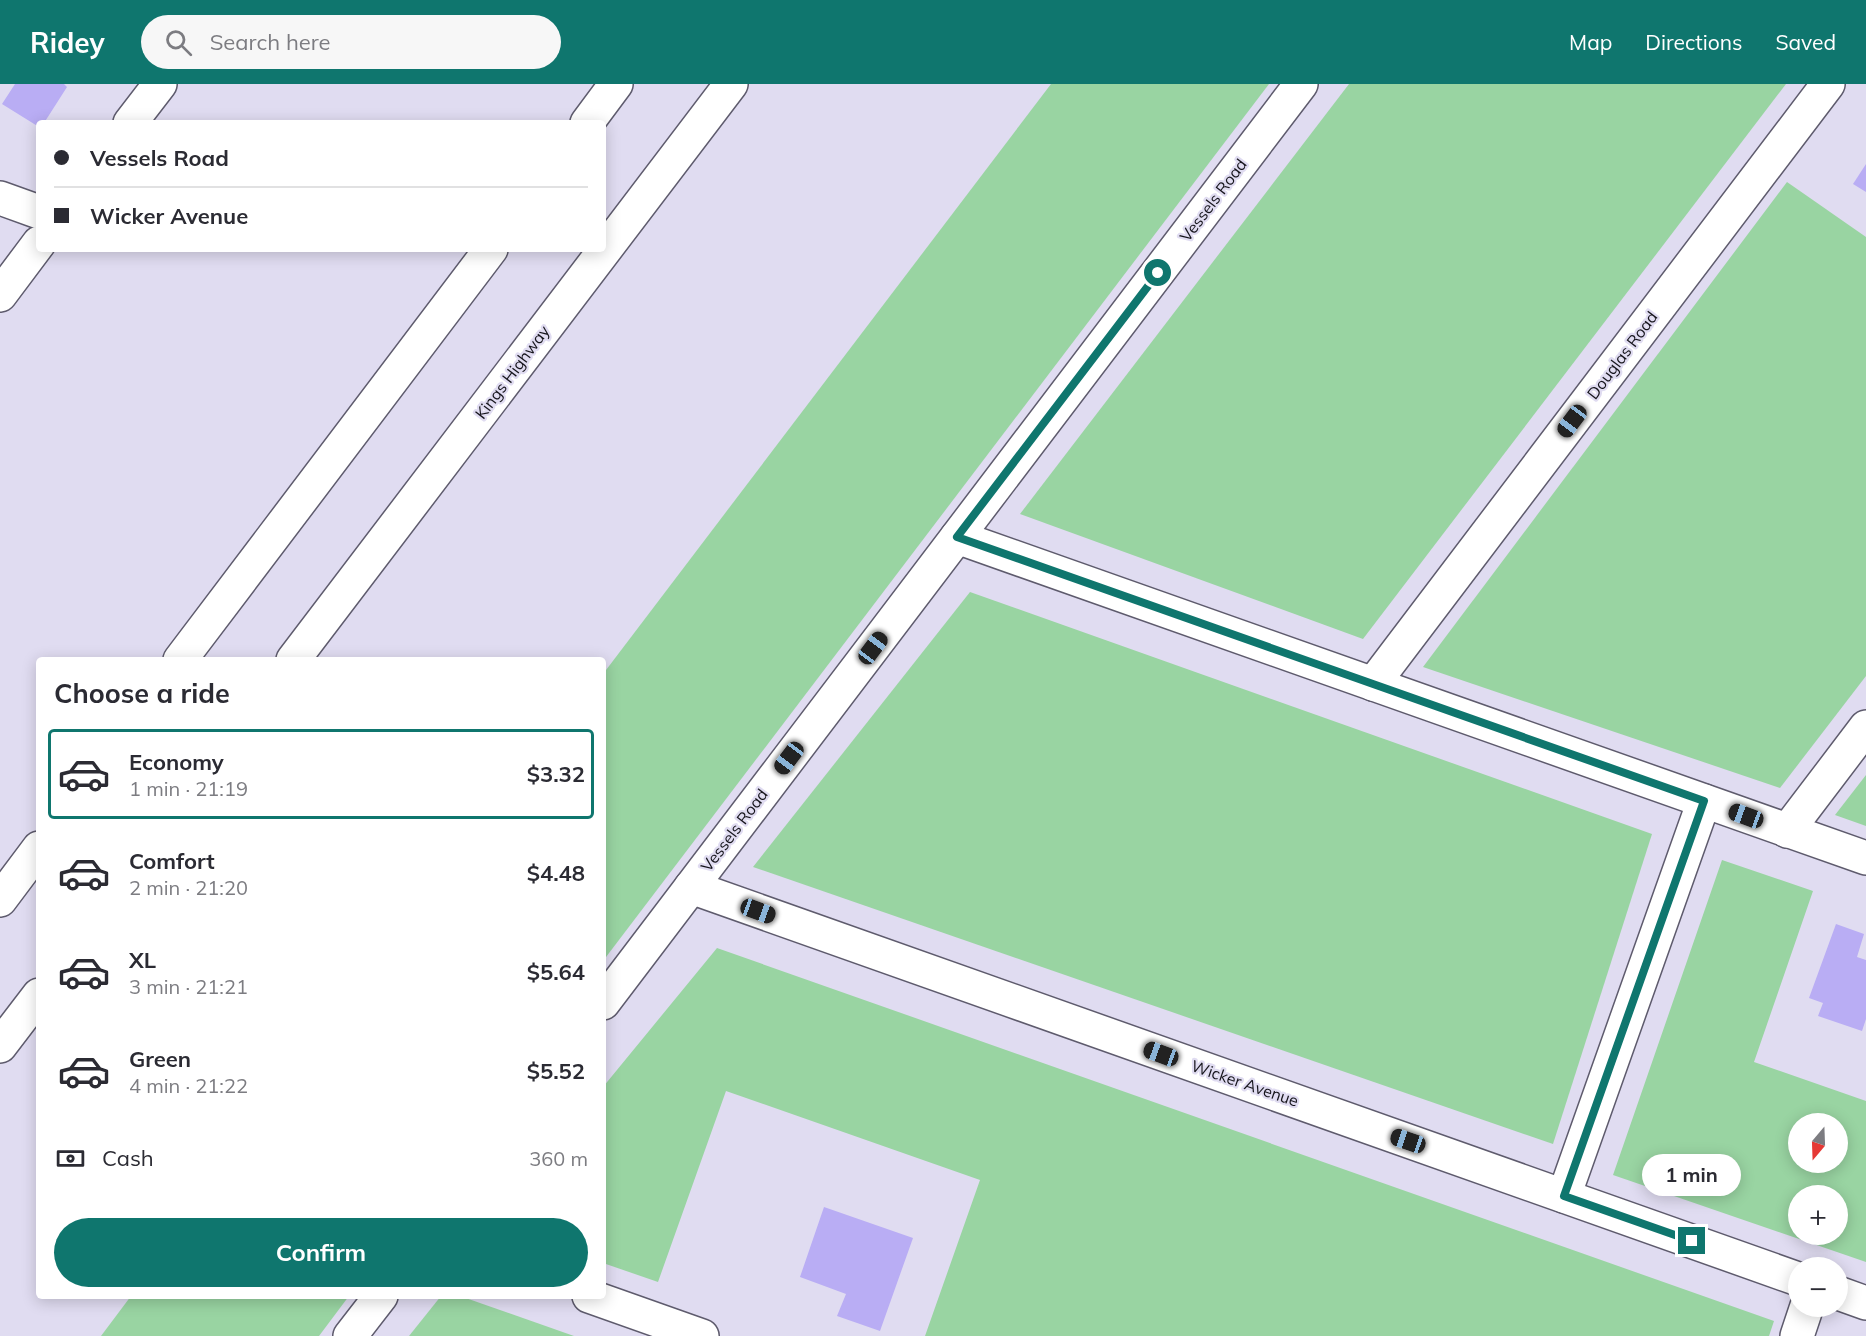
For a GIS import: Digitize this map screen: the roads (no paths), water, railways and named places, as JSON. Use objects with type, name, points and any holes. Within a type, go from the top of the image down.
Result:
[{"type":"street","points":[[132,120],[160,84]]},
{"type":"street","points":[[589,120],[616,84]]},
{"type":"street","name":"Kings Highway","points":[[606,248],[731,84]]},
{"type":"street","name":"Vessels Road","points":[[606,999],[1301,84]]},
{"type":"street","name":"Douglas Road","points":[[1373,684],[1828,84]]},
{"type":"street","points":[[0,198],[36,211]]},
{"type":"street","points":[[0,295],[36,247]]},
{"type":"street","points":[[182,657],[489,252]]},
{"type":"street","name":"Kings Highway","points":[[295,657],[603,252]]},
{"type":"street","points":[[957,537],[1866,858]]},
{"type":"street","points":[[1787,831],[1866,727]]},
{"type":"street","points":[[1564,1196],[1704,801]]},
{"type":"street","points":[[0,900],[36,852]]},
{"type":"street","name":"Wicker Avenue","points":[[691,887],[1788,1275]]},
{"type":"street","points":[[0,1046],[36,999]]},
{"type":"street","points":[[1848,1297],[1866,1303]]},
{"type":"street","points":[[350,1336],[379,1299]]},
{"type":"street","points":[[597,1299],[702,1336]]},
{"type":"street","points":[[1797,1336],[1803,1317]]}]
